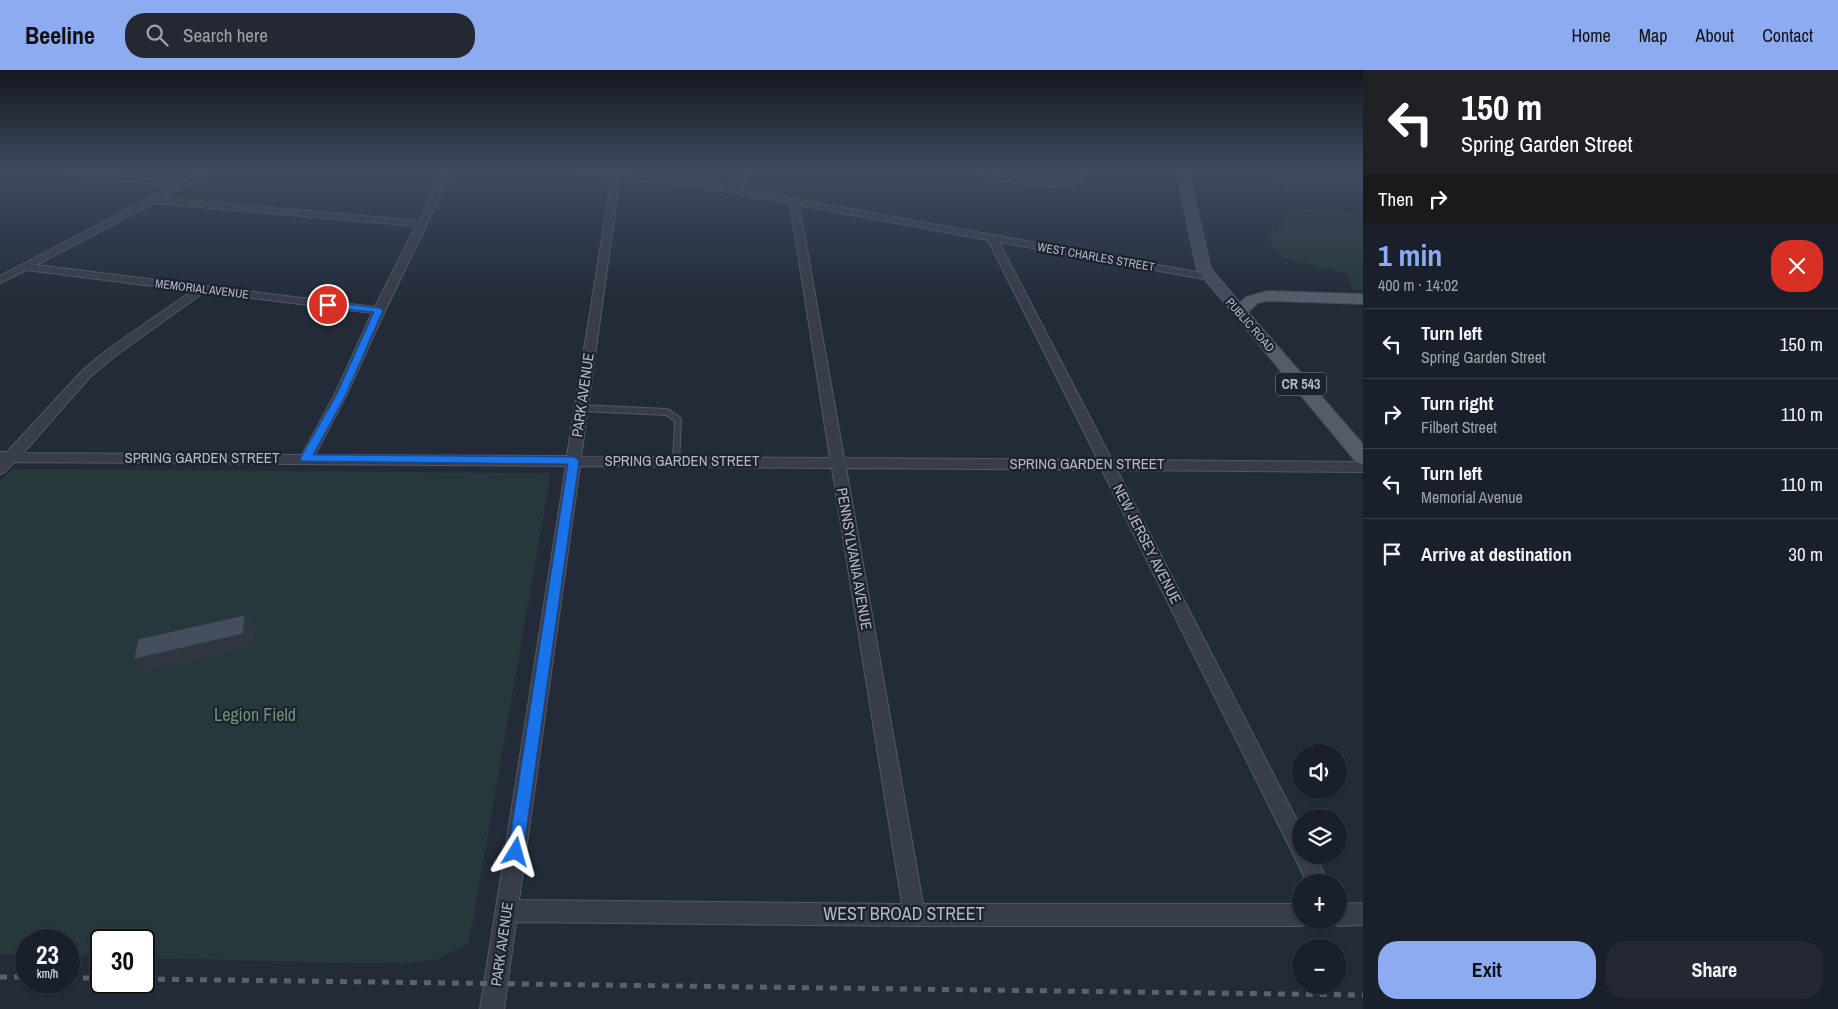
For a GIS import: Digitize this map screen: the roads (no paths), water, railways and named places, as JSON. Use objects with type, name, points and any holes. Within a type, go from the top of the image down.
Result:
[{"type":"main road","points":[[1239,311],[1252,300],[1267,296],[1363,299]]},
{"type":"main road","name":"PUBLIC ROAD","points":[[1239,311],[1363,457]]},
{"type":"street","points":[[0,280],[127,214]]},
{"type":"street","points":[[308,214],[422,224]]},
{"type":"street","points":[[306,459],[340,396],[379,310],[427,214]]},
{"type":"street","name":"PARK AVENUE","points":[[492,1009],[610,214]]},
{"type":"street","name":"PENNSYLVANIA AVENUE","points":[[796,214],[914,915]]},
{"type":"street","name":"WEST CHARLES STREET","points":[[858,214],[1209,277]]},
{"type":"street","name":"PUBLIC ROAD","points":[[1192,214],[1201,257],[1209,277],[1239,311]]},
{"type":"street","name":"NEW JERSEY AVENUE","points":[[993,239],[1292,831]]},
{"type":"street","name":"MEMORIAL AVENUE","points":[[25,267],[200,290],[379,310]]},
{"type":"street","points":[[0,469],[5,457],[95,366],[200,290]]},
{"type":"street","name":"SPRING GARDEN STREET","points":[[5,457],[1363,467]]},
{"type":"street","name":"WEST BROAD STREET","points":[[507,911],[914,915],[1292,915]]},
{"type":"street","points":[[1347,915],[1363,914]]},
{"type":"lane","points":[[581,408],[667,412],[678,420],[676,461]]},
{"type":"railway","points":[[0,977],[15,977]]},
{"type":"railway","points":[[80,978],[90,978]]},
{"type":"railway","points":[[155,979],[1363,995]]},
{"type":"park label","name":"Legion Field","points":[[255,715]]}]
